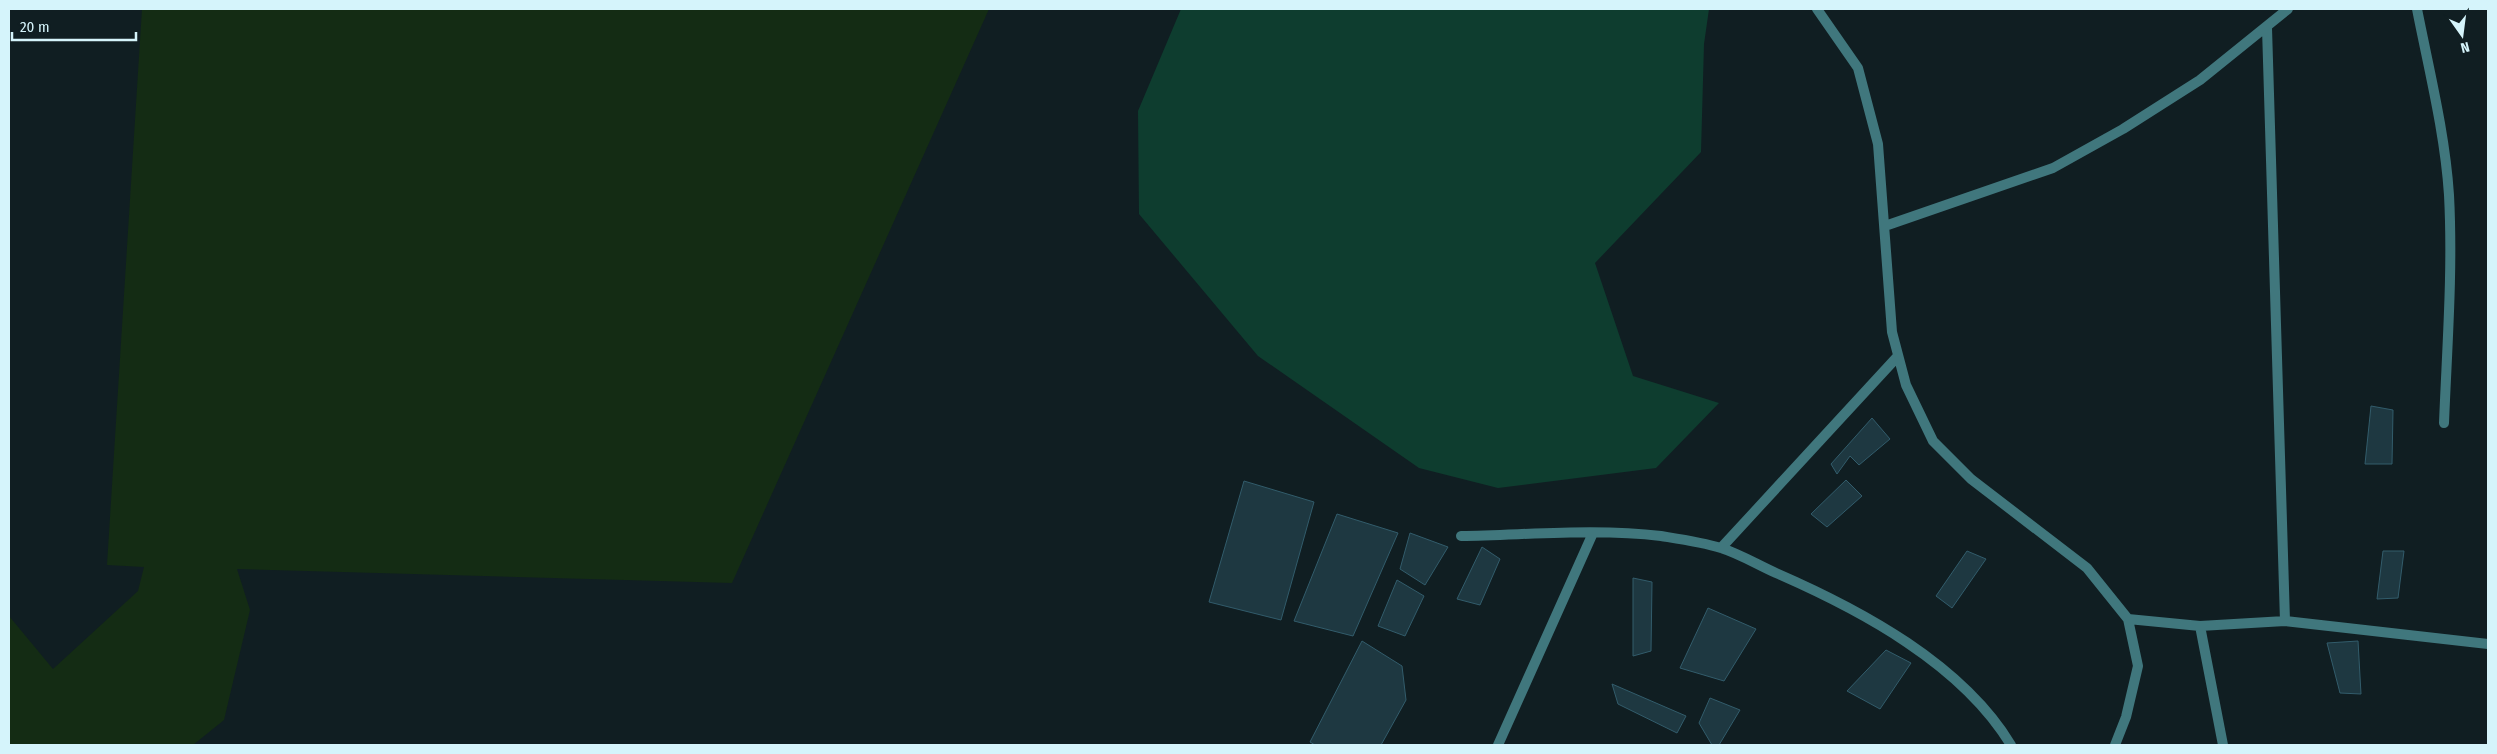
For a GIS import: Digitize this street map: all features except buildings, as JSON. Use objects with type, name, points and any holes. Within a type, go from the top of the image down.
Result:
[{"type":"street","points":[[1817,9],[1858,68],[1878,144],[1892,332],[1906,385],[1933,441],[1971,479],[2087,568],[2128,619],[2138,666],[2126,718],[2115,745]]},
{"type":"street","points":[[1885,226],[2053,168],[2123,129],[2200,80],[2267,28],[2288,9]]},
{"type":"street","points":[[2417,9],[2438,118],[2449,194],[2450,263],[2444,422]]},
{"type":"street","points":[[2267,28],[2286,621]]},
{"type":"street","points":[[1721,548],[1898,356]]},
{"type":"street","points":[[1498,745],[1593,533]]},
{"type":"street","points":[[1461,536],[1593,533],[1661,536],[1721,548],[1812,589],[1891,631],[1955,680],[1999,726],[2011,745]]},
{"type":"street","points":[[2128,619],[2200,626],[2286,621],[2488,644]]},
{"type":"street","points":[[2200,626],[2223,745]]},
{"type":"shaded area","points":[[142,9],[989,9],[732,583],[237,569],[250,610],[224,720],[193,745],[9,745],[9,616],[53,669],[138,591],[144,567],[107,565]]},
{"type":"shaded area","points":[[1181,9],[1709,9],[1704,44],[1701,152],[1595,263],[1633,376],[1719,403],[1656,468],[1498,488],[1419,468],[1258,356],[1139,214],[1138,111]]}]
